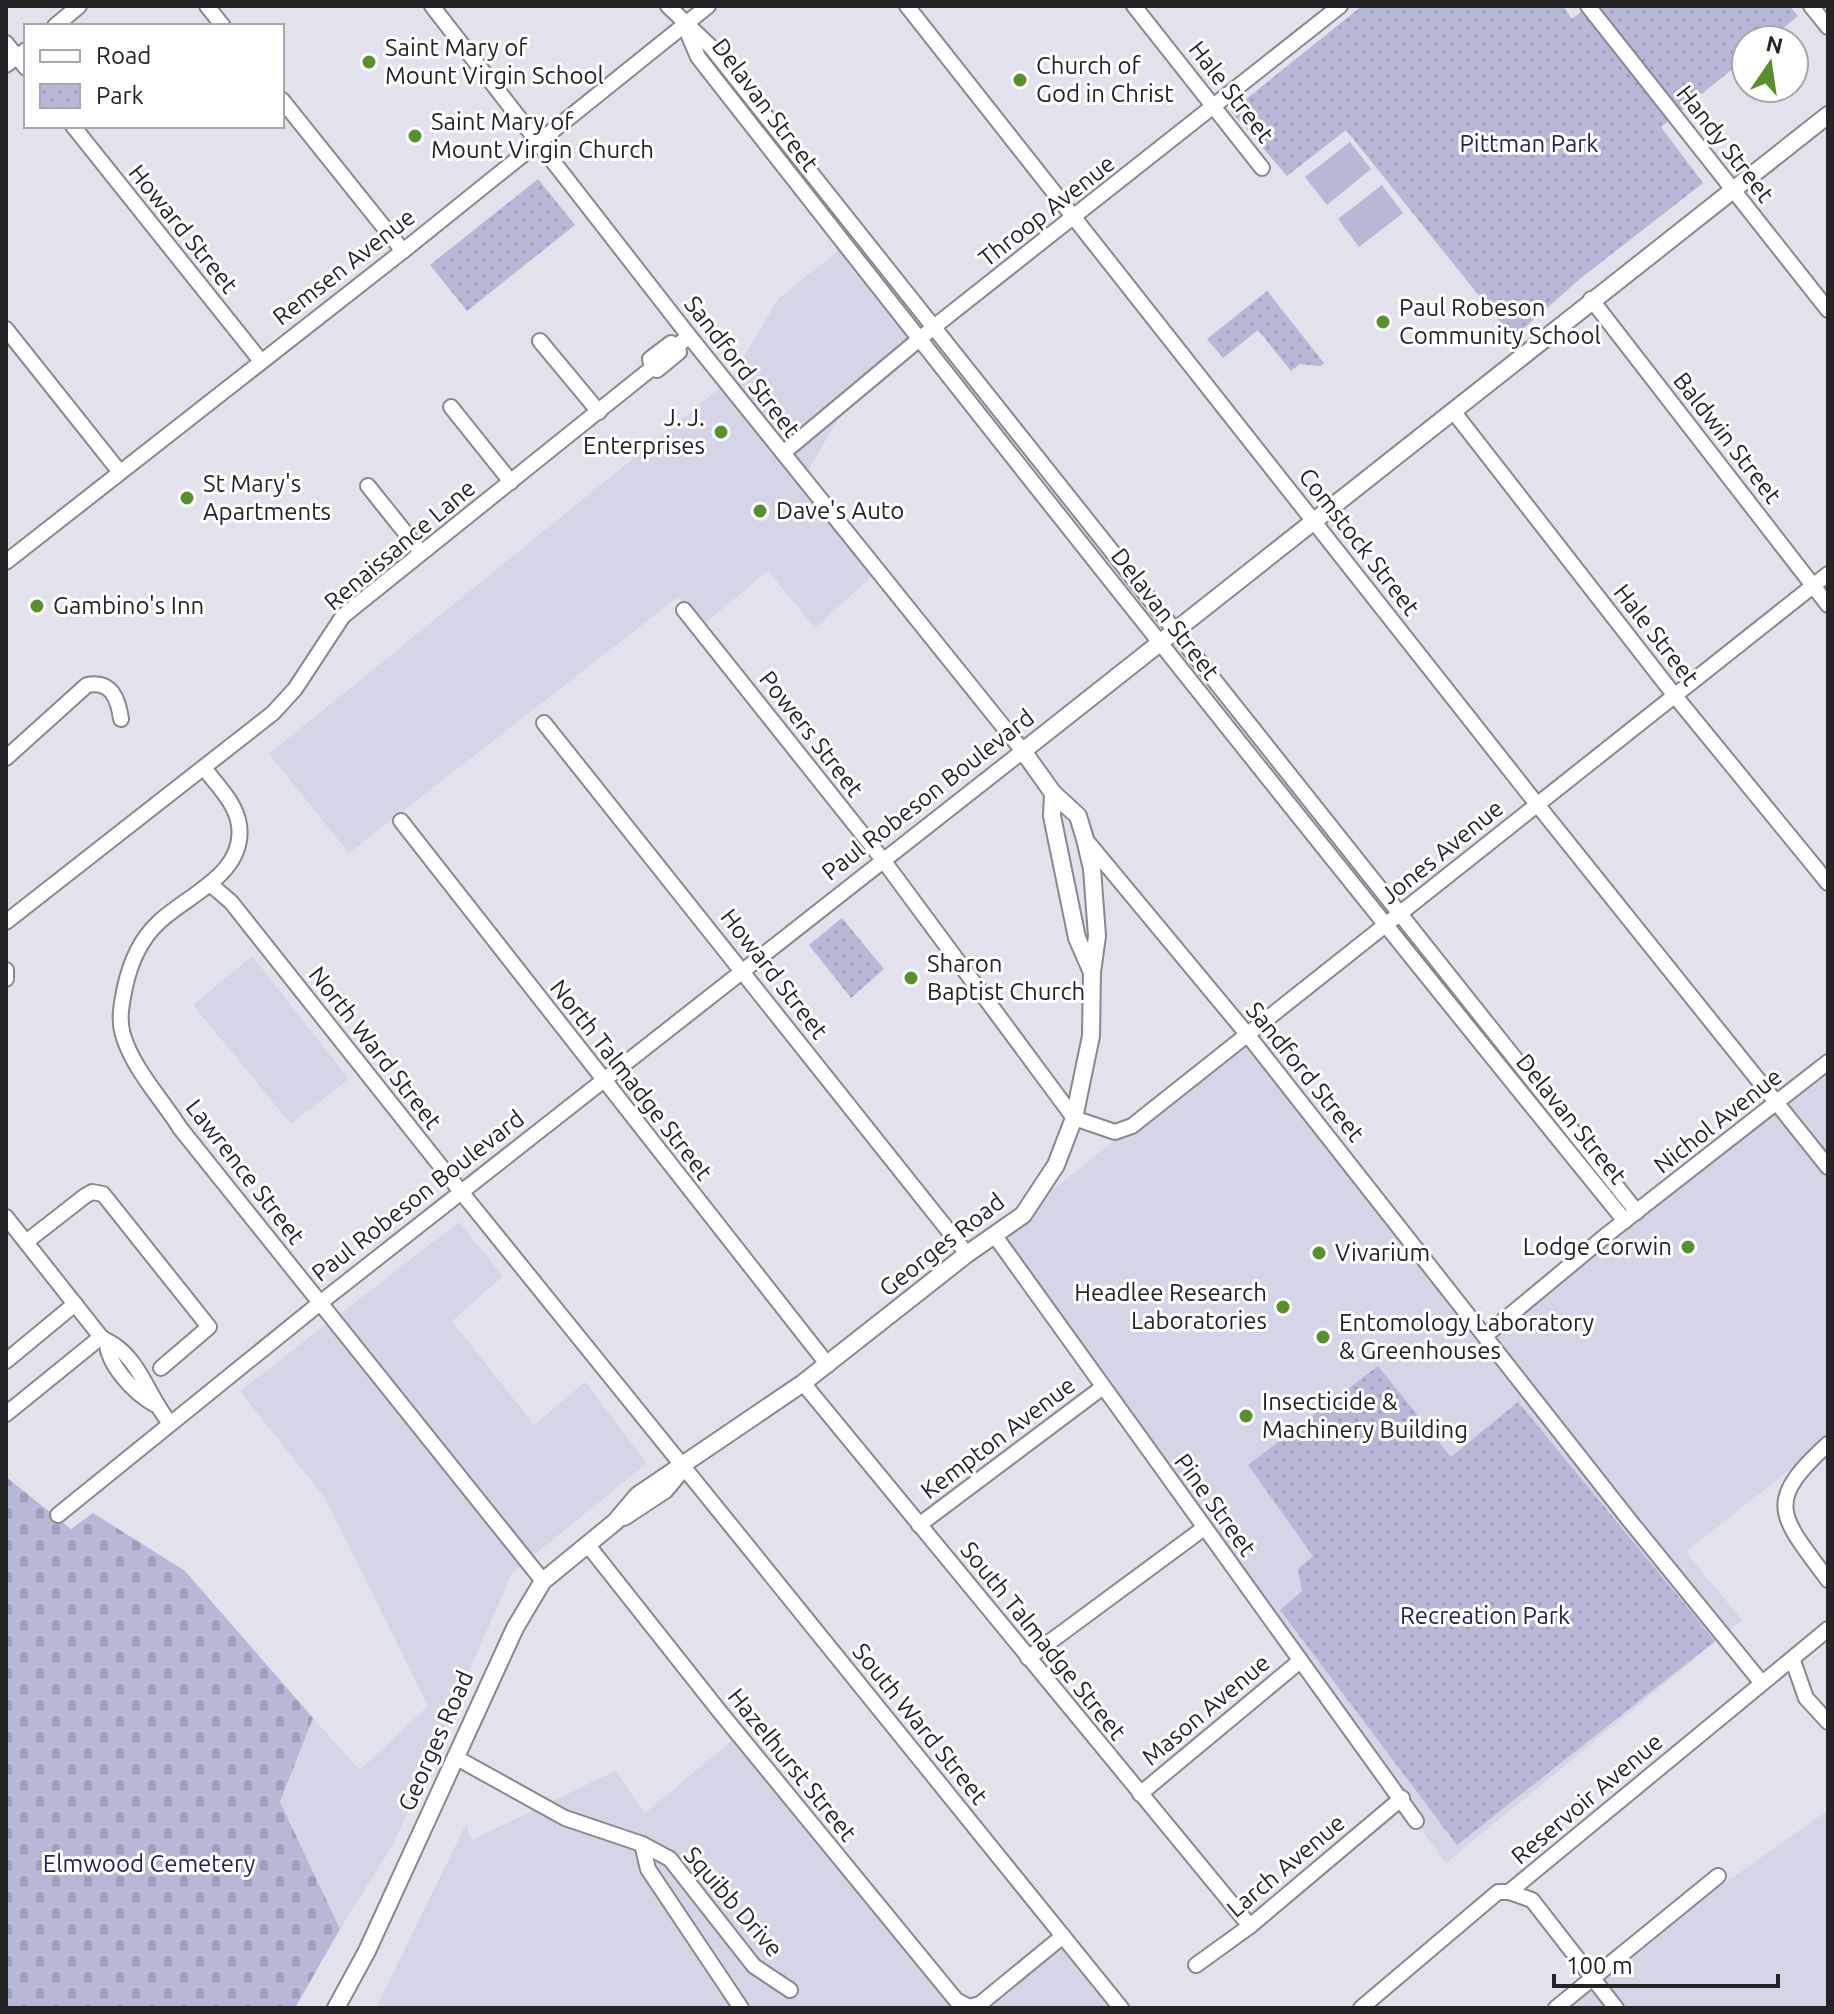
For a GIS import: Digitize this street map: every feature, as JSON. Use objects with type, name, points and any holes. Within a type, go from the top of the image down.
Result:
[{"type":"street","points":[[57,24],[79,6]]},
{"type":"street","points":[[207,6],[221,24]]},
{"type":"street","name":"Sandford Street","points":[[432,6],[539,140],[683,341],[783,453],[1023,751]]},
{"type":"street","name":"Delavan Street","points":[[668,6],[684,25],[711,47],[935,326],[1402,913],[1631,1216]]},
{"type":"street","name":"Remsen Avenue","points":[[6,562],[403,251],[708,6]]},
{"type":"street","name":"Comstock Street","points":[[907,6],[1536,803],[1828,1167]]},
{"type":"street","name":"Hale Street","points":[[1134,6],[1262,168]]},
{"type":"street","name":"Throop Avenue","points":[[783,453],[935,326],[1216,108],[1340,6]]},
{"type":"street","name":"Handy Street","points":[[1588,6],[1828,310]]},
{"type":"street","points":[[1811,6],[1828,27]]},
{"type":"street","name":"Delavan Street","points":[[684,25],[698,57],[1158,642],[1385,926],[1631,1216]]},
{"type":"street","points":[[6,43],[19,60]]},
{"type":"street","points":[[284,102],[403,251]]},
{"type":"street","name":"Paul Robeson Boulevard","points":[[58,1515],[320,1303],[1828,115]]},
{"type":"street","name":"Howard Street","points":[[75,128],[260,360]]},
{"type":"street","name":"Baldwin Street","points":[[1591,299],[1828,605]]},
{"type":"street","points":[[6,329],[119,471]]},
{"type":"street","points":[[540,341],[599,412]]},
{"type":"street","name":"Renaissance Lane","points":[[6,922],[273,713],[295,689],[343,616],[420,551],[652,368],[650,359],[671,343],[683,341]]},
{"type":"street","points":[[451,407],[511,482]]},
{"type":"street","name":"Hale Street","points":[[1453,411],[1675,696],[1828,883]]},
{"type":"street","points":[[1034,485],[1050,473]]},
{"type":"street","points":[[368,486],[420,551]]},
{"type":"street","name":"Jones Avenue","points":[[1074,1118],[1115,1132],[1132,1126],[1828,574]]},
{"type":"street","name":"Powers Street","points":[[684,610],[883,860],[1074,1118]]},
{"type":"street","points":[[6,758],[87,685],[97,683],[112,691],[119,702],[121,719]]},
{"type":"street","name":"Howard Street","points":[[544,723],[967,1254]]},
{"type":"street","points":[[1023,751],[1053,793]]},
{"type":"street","name":"Lawrence Street","points":[[204,768],[233,807],[239,825],[238,844],[227,869],[157,923],[140,946],[121,1006],[122,1033],[132,1055],[180,1128],[543,1581]]},
{"type":"street","name":"Georges Road","points":[[336,2008],[393,1895],[526,1604],[543,1581],[615,1522],[656,1481],[683,1468],[828,1365],[967,1254],[1023,1215],[1056,1165],[1074,1118],[1091,1036],[1092,972],[1097,936],[1092,869],[1078,816],[1053,793]]},
{"type":"street","name":"Georges Road","points":[[1053,793],[1052,816],[1077,938],[1092,972]]},
{"type":"street","name":"North Talmadge Street","points":[[401,821],[602,1081],[828,1365]]},
{"type":"street","name":"Sandford Street","points":[[1085,839],[1247,1034],[1630,1521],[1761,1682]]},
{"type":"street","name":"North Ward Street","points":[[210,884],[231,902],[683,1468]]},
{"type":"street","points":[[6,970],[6,979]]},
{"type":"street","name":"Nichol Avenue","points":[[1486,1335],[1631,1216],[1828,1062]]},
{"type":"street","points":[[26,1242],[85,1196],[92,1192],[103,1194],[209,1327],[161,1368]]},
{"type":"street","points":[[8,1223],[104,1339],[117,1347],[135,1368],[149,1388],[154,1404],[170,1423]]},
{"type":"street","name":"Pine Street","points":[[995,1236],[1416,1821]]},
{"type":"street","points":[[6,1361],[75,1304]]},
{"type":"street","points":[[6,1414],[104,1339]]},
{"type":"street","name":"South Talmadge Street","points":[[803,1383],[1250,1926]]},
{"type":"street","name":"Kempton Avenue","points":[[919,1525],[1103,1387]]},
{"type":"street","points":[[1828,1444],[1799,1471],[1786,1489],[1785,1502],[1799,1540],[1828,1580]]},
{"type":"street","name":"South Ward Street","points":[[683,1468],[1121,2008]]},
{"type":"street","points":[[1028,1658],[1204,1528]]},
{"type":"street","name":"Hazelhurst Street","points":[[587,1544],[948,1991],[969,2007]]},
{"type":"street","name":"Reservoir Avenue","points":[[1361,2008],[1498,1892],[1509,1892],[1828,1629]]},
{"type":"street","points":[[1799,1655],[1806,1698],[1828,1722]]},
{"type":"street","name":"Mason Avenue","points":[[1140,1794],[1300,1661]]},
{"type":"street","name":"Squibb Drive","points":[[455,1757],[565,1818],[642,1844],[670,1859],[754,1966],[790,1990]]},
{"type":"street","name":"Larch Avenue","points":[[1196,1965],[1250,1926],[1402,1798]]},
{"type":"street","name":"Squibb Drive","points":[[642,1844],[648,1869],[741,2008]]},
{"type":"street","points":[[1556,2008],[1718,1876]]},
{"type":"street","points":[[1509,1892],[1532,1900],[1616,2008]]},
{"type":"street","points":[[969,2007],[987,2000],[1063,1936]]},
{"type":"shaded area","points":[[854,238],[929,331],[855,390],[806,474],[880,569],[815,628],[768,571],[701,626],[678,597],[349,853],[269,754],[730,380],[778,299]]},
{"type":"shaded area","points":[[252,956],[349,1079],[291,1124],[193,1005]]},
{"type":"shaded area","points":[[1247,1034],[1486,1335],[1828,1062],[1828,1439],[1686,1552],[1742,1620],[1446,1863],[995,1236]]},
{"type":"shaded area","points":[[459,1222],[503,1276],[452,1321],[534,1425],[585,1382],[647,1463],[512,1573],[394,1843],[340,1929],[280,1802],[313,1718],[360,1770],[428,1706],[326,1500],[240,1391]]},
{"type":"shaded area","points":[[742,1732],[968,2008],[376,2008],[466,1824],[472,1840],[615,1771],[645,1813]]},
{"type":"shaded area","points":[[1828,1810],[1828,2008],[1563,2008],[1594,1976]]},
{"type":"shaded area","points":[[1071,1935],[1132,2008],[976,2008]]},
{"type":"green space","name":"Pittman Park","points":[[1362,6],[1563,6],[1572,19],[1589,6],[1790,6],[1798,16],[1788,24],[1730,24],[1730,71],[1661,127],[1703,183],[1581,278],[1513,338],[1346,130],[1287,176],[1231,111]]},
{"type":"green space","points":[[1350,142],[1371,169],[1327,205],[1305,177]]},
{"type":"green space","points":[[538,179],[575,225],[467,311],[430,265]]},
{"type":"green space","points":[[1382,185],[1403,213],[1359,247],[1338,219]]},
{"type":"green space","points":[[1267,291],[1324,363],[1321,366],[1300,364],[1291,371],[1258,330],[1223,358],[1207,339]]},
{"type":"green space","points":[[842,918],[884,969],[851,998],[809,945]]},
{"type":"green space","name":"Recreation Park","points":[[1378,1366],[1451,1457],[1518,1402],[1715,1641],[1457,1845],[1280,1610],[1302,1591],[1298,1569],[1313,1556],[1248,1465]]},
{"type":"green space","name":"Elmwood Cemetery","points":[[6,1477],[71,1529],[93,1513],[185,1571],[313,1718],[280,1802],[340,1929],[295,2008],[6,2008]]},
{"type":"place","name":"Saint Mary of Mount Virgin School","points":[[369,62]]},
{"type":"place","name":"Church of God in Christ","points":[[1020,80]]},
{"type":"place","name":"Saint Mary of Mount Virgin Church","points":[[415,136]]},
{"type":"place","name":"Paul Robeson Community School","points":[[1383,322]]},
{"type":"place","name":"J. J. Enterprises","points":[[721,432]]},
{"type":"place","name":"St Mary's Apartments","points":[[187,498]]},
{"type":"place","name":"Dave's Auto","points":[[760,511]]},
{"type":"place","name":"Gambino's Inn","points":[[37,606]]},
{"type":"place","name":"Sharon Baptist Church","points":[[911,978]]},
{"type":"place","name":"Lodge Corwin","points":[[1688,1247]]},
{"type":"place","name":"Vivarium","points":[[1319,1253]]},
{"type":"place","name":"Headlee Research Laboratories","points":[[1283,1307]]},
{"type":"place","name":"Entomology Laboratory & Greenhouses","points":[[1323,1337]]},
{"type":"place","name":"Insecticide & Machinery Building","points":[[1246,1416]]}]
